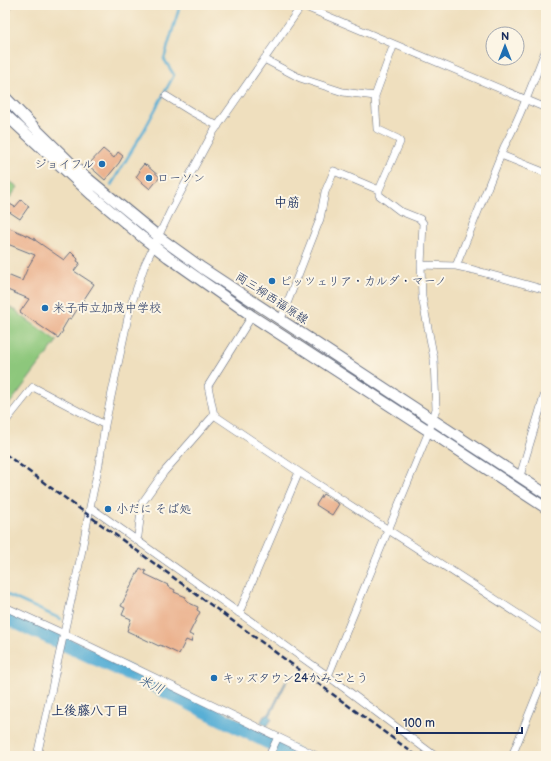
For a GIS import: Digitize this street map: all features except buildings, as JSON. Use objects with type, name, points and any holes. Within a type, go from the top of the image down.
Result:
[{"type":"main road","name":"両三柳西福原線","points":[[5,97],[80,172],[156,242],[202,268],[281,319],[546,494]]},
{"type":"main road","name":"両三柳西福原線","points":[[5,114],[92,195],[252,316],[546,508]]},
{"type":"street","points":[[38,756],[80,560],[99,464],[105,425],[130,308],[145,264],[170,212],[212,134],[302,5],[546,108]]},
{"type":"street","points":[[328,676],[429,431],[436,410],[434,359],[422,297],[421,265],[423,223],[420,219],[400,212],[379,195],[379,190],[400,142],[398,139],[376,129],[375,96],[394,44]]},
{"type":"street","points":[[456,266],[546,50]]},
{"type":"street","points":[[264,59],[300,78],[343,92],[375,96]]},
{"type":"street","points":[[166,96],[218,126]]},
{"type":"street","points":[[501,155],[546,173]]},
{"type":"street","points":[[281,319],[320,219],[325,192],[334,171],[379,190]]},
{"type":"street","points":[[421,265],[456,266],[546,290]]},
{"type":"street","points":[[252,316],[208,386],[214,415],[299,472],[546,632]]},
{"type":"street","points":[[5,422],[33,387],[105,425]]},
{"type":"street","points":[[520,476],[546,390]]},
{"type":"street","points":[[136,539],[138,536],[142,503],[164,472],[214,415]]},
{"type":"street","points":[[239,613],[299,472]]},
{"type":"street","points":[[90,507],[328,676],[435,756]]},
{"type":"street","points":[[5,607],[317,756]]},
{"type":"street","points":[[512,756],[546,672]]},
{"type":"street","points":[[269,756],[277,738]]},
{"type":"green space","points":[[5,178],[18,187],[5,204]]},
{"type":"green space","points":[[5,305],[17,311],[57,341],[5,410]]},
{"type":"water","points":[[290,673],[270,716],[272,719],[267,726],[261,722],[264,716],[269,714]]},
{"type":"waterway","points":[[111,185],[143,132],[174,75],[164,59],[180,5]]},
{"type":"waterway","points":[[5,594],[61,619]]},
{"type":"waterway","name":"米川","points":[[5,617],[144,680],[297,756]]},
{"type":"railway","points":[[5,454],[417,756]]},
{"type":"place","name":"ジョイフル","points":[[102,164]]},
{"type":"place","name":"ローソン","points":[[149,178]]},
{"type":"place","name":"ピッツェリア・カルダ・マーノ","points":[[272,281]]},
{"type":"place","name":"米子市立加茂中学校","points":[[45,308]]},
{"type":"place","name":"小だに そば処","points":[[108,509]]},
{"type":"place","name":"キッズタウン24かみごとう","points":[[214,678]]},
{"type":"district","name":"中筋","points":[[287,202]]},
{"type":"district","name":"上後藤八丁目","points":[[90,710]]}]
